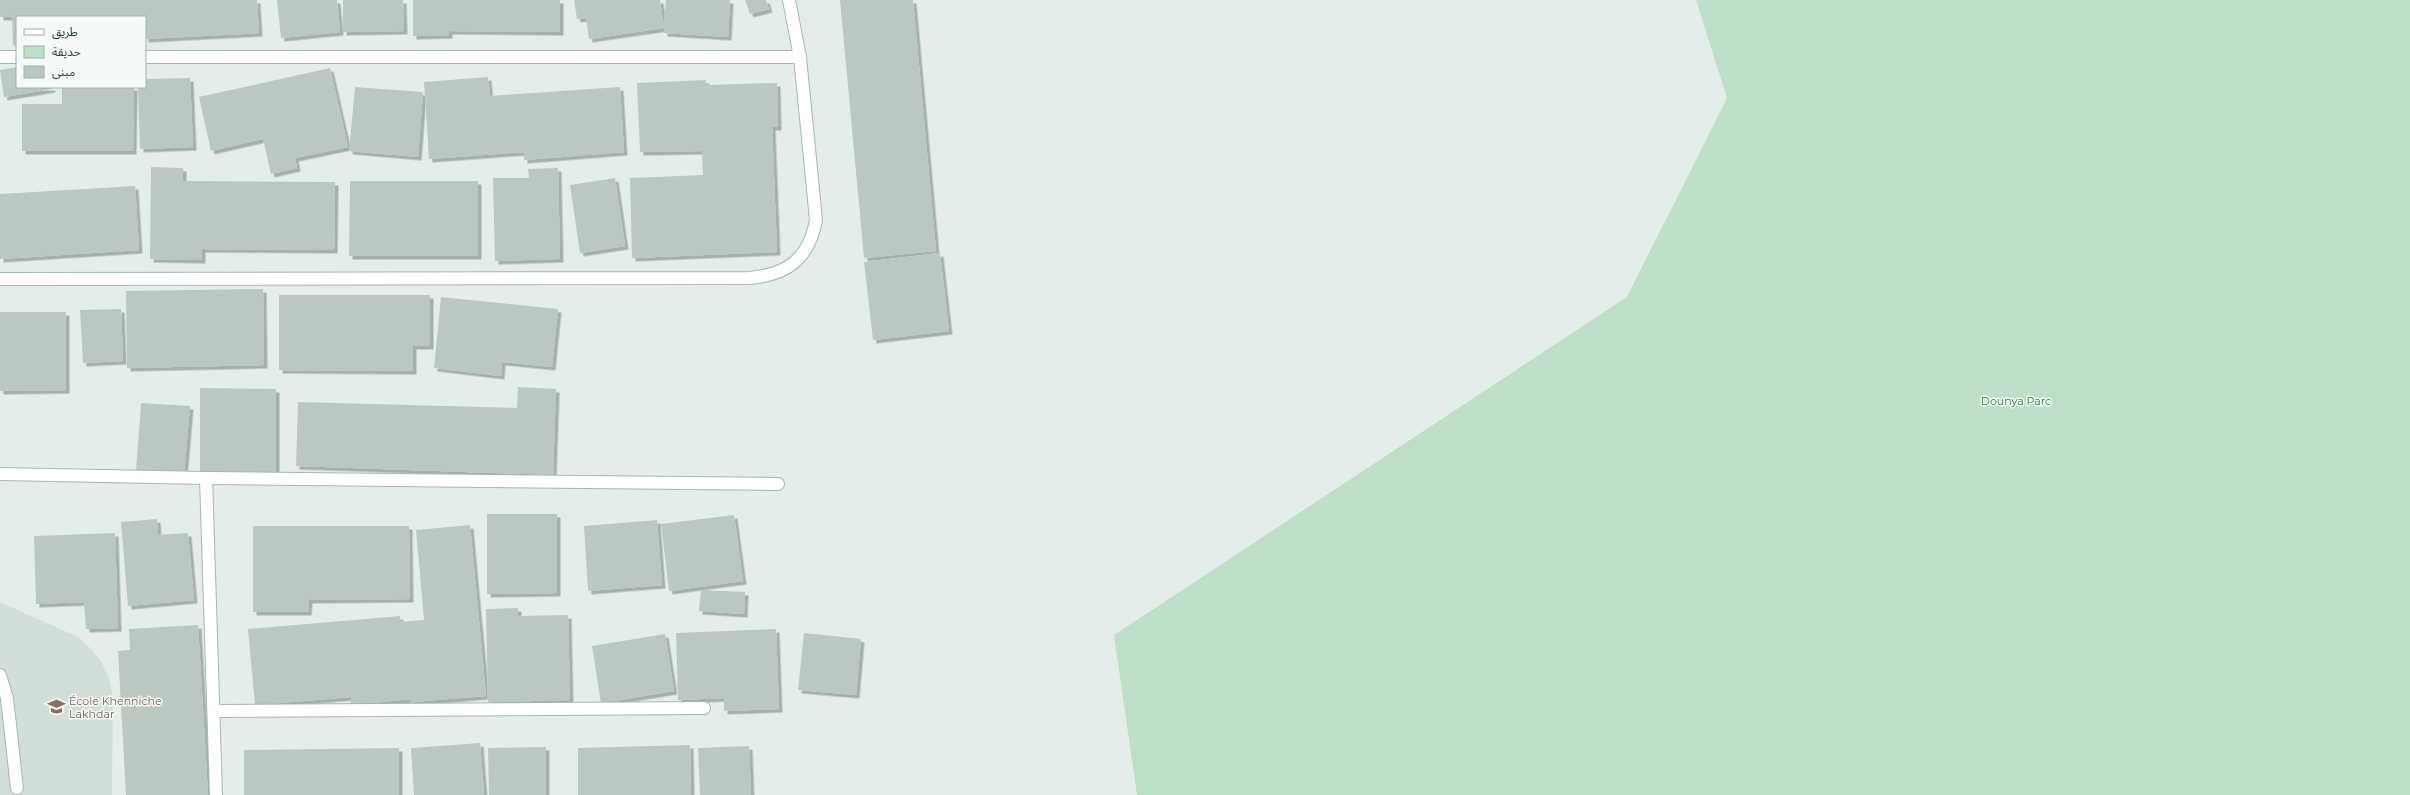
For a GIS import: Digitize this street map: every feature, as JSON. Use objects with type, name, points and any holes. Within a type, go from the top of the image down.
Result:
[{"type":"street","points":[[0,279],[765,277],[781,272],[794,263],[805,251],[813,236],[816,220],[800,57],[789,0]]},
{"type":"street","points":[[0,57],[16,57]]},
{"type":"street","points":[[146,57],[800,57]]},
{"type":"street","points":[[0,474],[206,478],[778,484]]},
{"type":"street","points":[[206,478],[216,795]]},
{"type":"street","points":[[0,675],[7,698],[17,788]]},
{"type":"street","points":[[214,711],[704,708]]},
{"type":"shaded area","name":"École Khenniche Lakhdar","points":[[0,602],[78,637],[101,661],[109,679],[113,697],[112,795],[0,795]]},
{"type":"green space","name":"Dounya Parc","points":[[1696,0],[2410,0],[2410,795],[1137,795],[1114,635],[1627,297],[1727,98]]},
{"type":"building","points":[[0,0],[257,0],[259,33],[146,39],[146,16],[16,16],[16,45],[13,46],[12,17],[0,17]]},
{"type":"building","points":[[277,0],[337,0],[340,32],[281,38]]},
{"type":"building","points":[[343,0],[403,0],[404,31],[343,32]]},
{"type":"building","points":[[413,0],[560,0],[560,32],[449,31],[449,35],[413,36]]},
{"type":"building","points":[[574,0],[660,0],[664,28],[589,39],[586,18],[577,19]]},
{"type":"building","points":[[666,0],[730,0],[728,37],[664,33]]},
{"type":"building","points":[[745,0],[766,0],[769,9],[750,14]]},
{"type":"building","points":[[840,0],[913,0],[936,251],[864,258]]},
{"type":"building","points":[[16,67],[16,88],[52,89],[4,97],[0,70]]},
{"type":"building","points":[[330,68],[348,147],[295,158],[297,168],[271,174],[263,139],[211,151],[199,97]]},
{"type":"building","points":[[488,77],[490,96],[620,87],[624,152],[524,160],[524,152],[429,159],[424,82]]},
{"type":"building","points":[[190,78],[193,147],[140,149],[138,88],[146,88],[146,79]]},
{"type":"building","points":[[706,80],[706,85],[777,83],[778,127],[772,127],[777,252],[632,258],[630,178],[703,175],[702,151],[640,152],[637,83]]},
{"type":"building","points":[[355,87],[423,92],[418,157],[349,151]]},
{"type":"building","points":[[62,88],[134,88],[133,151],[22,151],[22,104],[62,104]]},
{"type":"building","points":[[151,167],[183,168],[183,181],[335,182],[334,250],[202,249],[202,260],[150,259]]},
{"type":"building","points":[[558,168],[560,259],[495,261],[493,178],[529,178],[528,169]]},
{"type":"building","points":[[615,178],[625,246],[580,253],[570,185]]},
{"type":"building","points":[[350,181],[478,181],[478,256],[349,256]]},
{"type":"building","points":[[135,186],[139,250],[0,259],[0,194]]},
{"type":"building","points":[[940,253],[949,331],[873,340],[864,262]]},
{"type":"building","points":[[263,289],[264,365],[127,368],[126,291]]},
{"type":"building","points":[[279,295],[430,295],[430,346],[413,346],[413,371],[279,370]]},
{"type":"building","points":[[441,297],[558,309],[552,367],[502,362],[501,376],[434,368]]},
{"type":"building","points":[[121,309],[123,361],[83,363],[80,310]]},
{"type":"building","points":[[0,312],[66,312],[66,390],[0,391]]},
{"type":"building","points":[[518,387],[556,389],[553,475],[296,466],[298,402],[517,408]]},
{"type":"building","points":[[200,388],[276,389],[276,472],[200,472]]},
{"type":"building","points":[[141,403],[190,406],[184,474],[136,470]]},
{"type":"building","points":[[487,514],[557,514],[557,593],[487,594]]},
{"type":"building","points":[[734,515],[743,581],[669,591],[661,524]]},
{"type":"building","points":[[157,519],[158,535],[188,533],[194,600],[128,606],[121,522]]},
{"type":"building","points":[[657,520],[662,585],[588,591],[584,526]]},
{"type":"building","points":[[470,525],[486,696],[411,702],[411,699],[351,705],[351,697],[255,705],[248,629],[400,616],[400,622],[424,620],[416,530]]},
{"type":"building","points":[[253,526],[409,526],[410,599],[309,600],[308,612],[253,612]]},
{"type":"building","points":[[115,533],[118,628],[86,629],[84,602],[36,604],[34,536]]},
{"type":"building","points":[[701,590],[745,592],[744,614],[699,611]]},
{"type":"building","points":[[518,608],[518,616],[568,615],[570,700],[488,702],[486,609]]},
{"type":"building","points":[[198,625],[208,795],[126,795],[118,651],[130,650],[129,629]]},
{"type":"building","points":[[776,629],[779,709],[724,711],[724,698],[678,700],[676,633]]},
{"type":"building","points":[[804,633],[861,639],[856,695],[798,690]]},
{"type":"building","points":[[665,634],[674,691],[601,703],[592,646]]},
{"type":"building","points":[[480,743],[484,795],[414,795],[411,748]]},
{"type":"building","points":[[690,745],[691,795],[578,795],[578,748]]},
{"type":"building","points":[[749,746],[751,795],[700,795],[698,748]]},
{"type":"building","points":[[546,747],[546,795],[489,795],[488,748]]},
{"type":"building","points":[[399,748],[399,795],[244,795],[244,750]]},
{"type":"place","name":"École Khenniche Lakhdar","points":[[56,707]]}]
